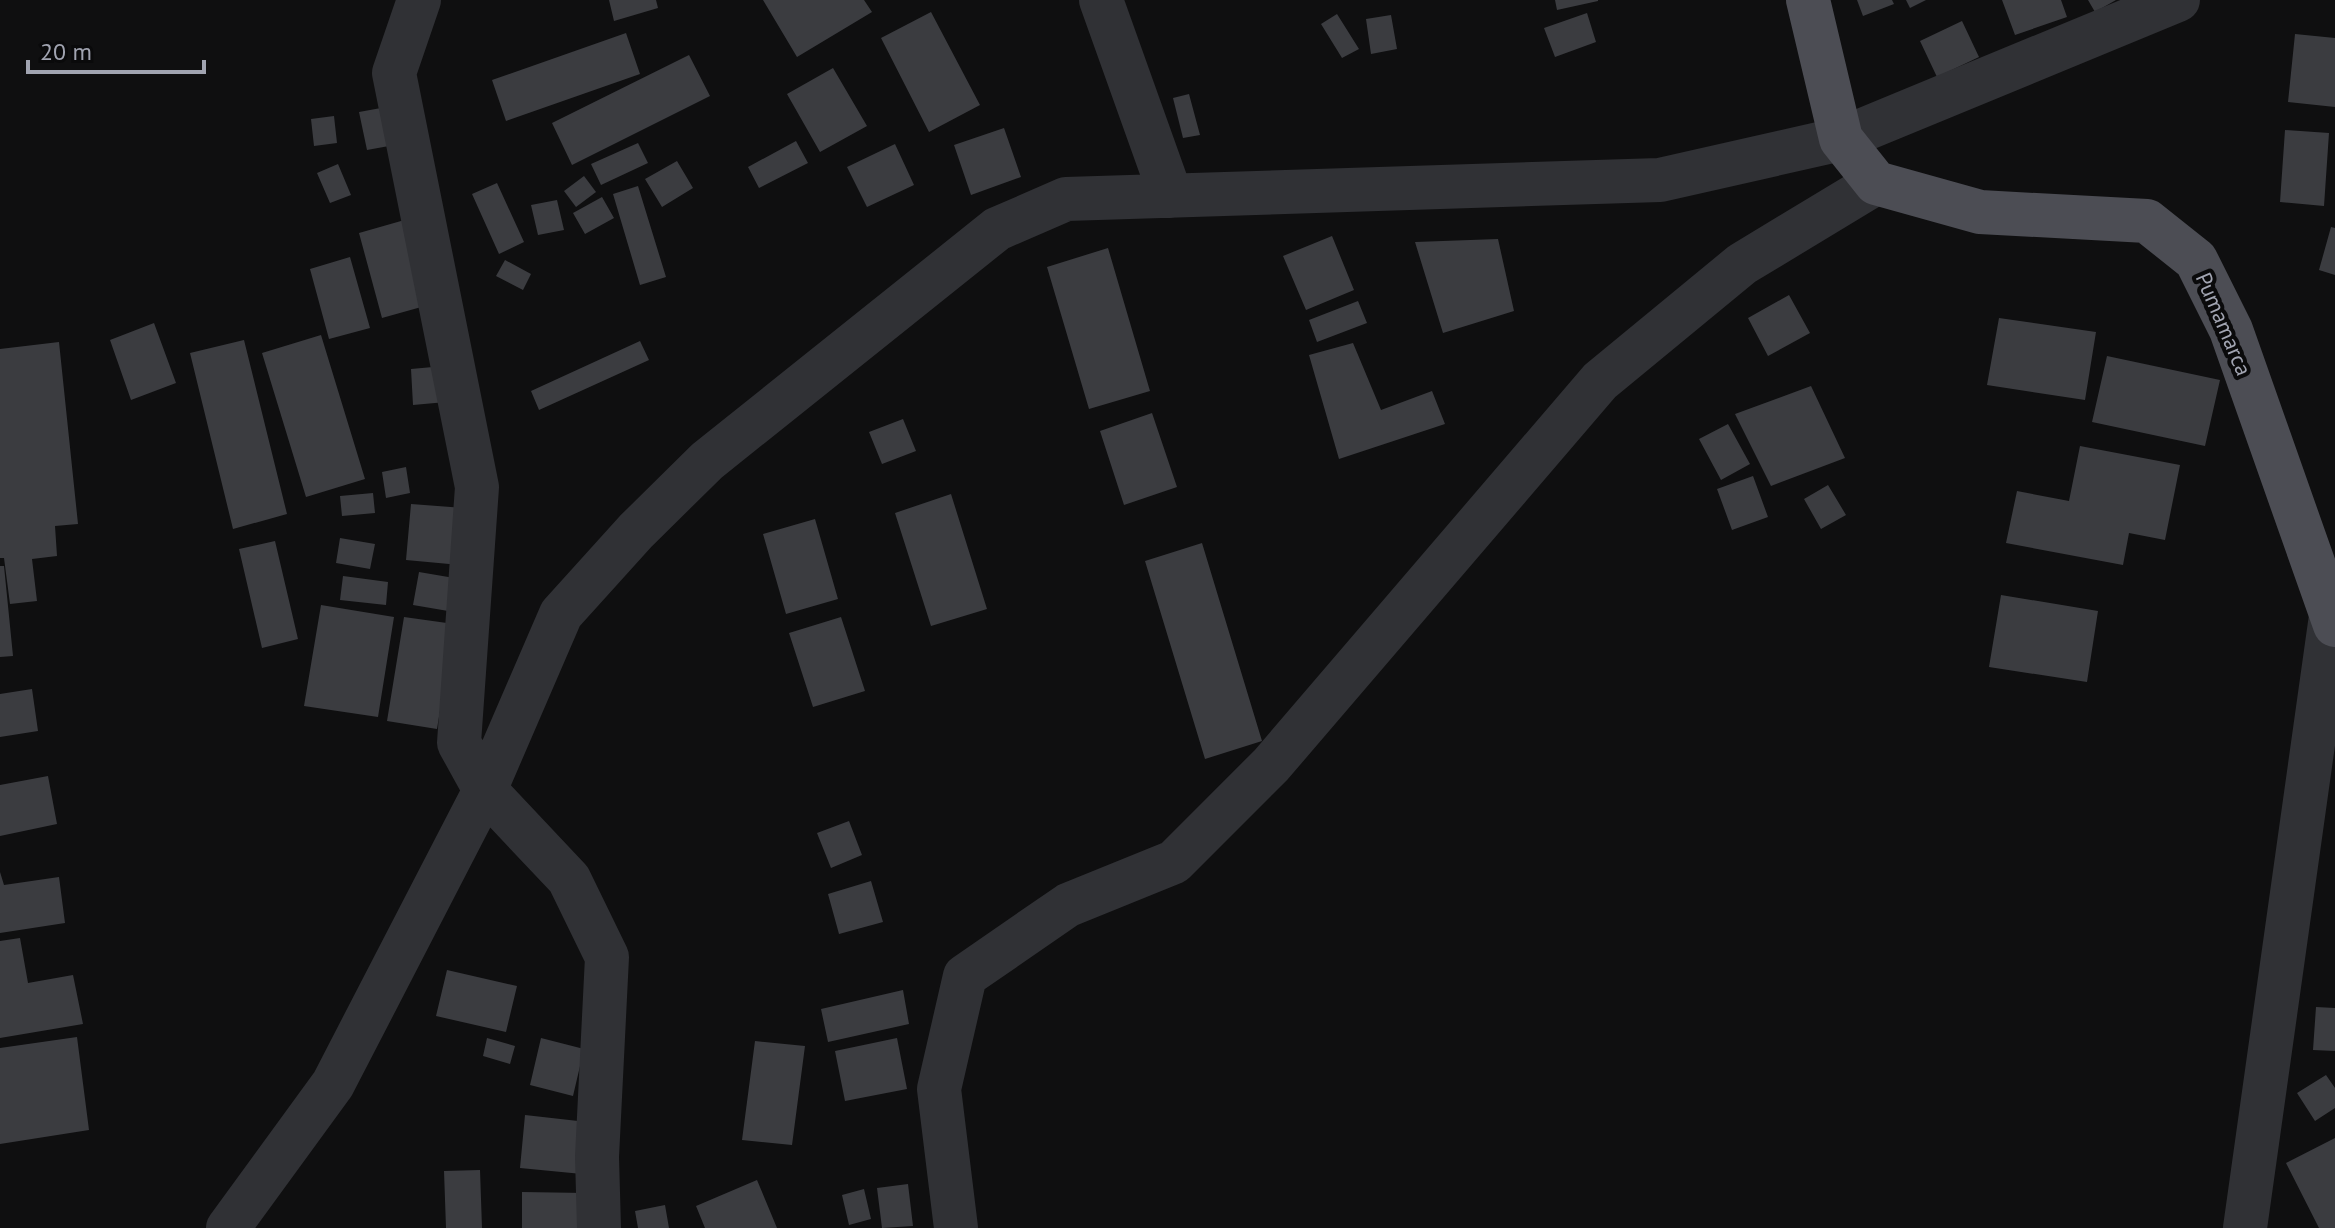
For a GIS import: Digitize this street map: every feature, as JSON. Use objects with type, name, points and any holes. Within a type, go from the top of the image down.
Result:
[{"type":"main road","points":[[1808,0],[1841,139],[1876,183]]},
{"type":"main road","name":"Pumamarca","points":[[1876,183],[1980,212],[2147,221],[2196,260],[2231,330],[2333,621]]},
{"type":"street","points":[[419,0],[394,73],[477,487],[459,743],[485,790],[569,879],[607,957],[597,1157],[599,1228]]},
{"type":"street","points":[[1101,0],[1171,196]]},
{"type":"street","points":[[228,1228],[333,1084],[485,790],[561,614],[636,531],[707,461],[997,229],[1066,199],[1660,180],[1841,139],[2178,0]]},
{"type":"street","points":[[956,1228],[939,1089],[965,976],[1068,905],[1174,862],[1271,765],[1600,381],[1742,264],[1876,183]]},
{"type":"street","points":[[2245,1228],[2333,621]]},
{"type":"building","points":[[609,0],[656,0],[658,8],[614,21]]},
{"type":"building","points":[[763,0],[864,0],[872,12],[797,57]]},
{"type":"building","points":[[1555,0],[1598,0],[1598,1],[1557,10]]},
{"type":"building","points":[[1857,0],[1892,0],[1894,4],[1863,16]]},
{"type":"building","points":[[1906,0],[1926,0],[1910,8]]},
{"type":"building","points":[[2002,0],[2061,0],[2067,17],[2015,35]]},
{"type":"building","points":[[2088,0],[2116,0],[2095,12]]},
{"type":"building","points":[[931,12],[980,105],[929,132],[881,38]]},
{"type":"building","points":[[1587,13],[1596,42],[1555,57],[1544,28]]},
{"type":"building","points":[[1337,14],[1359,49],[1342,58],[1321,24]]},
{"type":"building","points":[[1391,15],[1397,49],[1371,54],[1366,19]]},
{"type":"building","points":[[1962,21],[1979,57],[1937,77],[1920,41]]},
{"type":"building","points":[[626,33],[640,74],[506,121],[492,80]]},
{"type":"building","points":[[2295,34],[2335,38],[2335,107],[2288,102]]},
{"type":"building","points":[[689,55],[710,96],[572,165],[552,123]]},
{"type":"building","points":[[833,68],[867,126],[820,152],[787,94]]},
{"type":"building","points":[[1189,94],[1200,135],[1183,138],[1173,98]]},
{"type":"building","points":[[381,108],[389,146],[367,150],[359,112]]},
{"type":"building","points":[[334,116],[337,143],[314,146],[311,119]]},
{"type":"building","points":[[1004,128],[1021,177],[971,195],[954,145]]},
{"type":"building","points":[[2285,130],[2329,133],[2324,206],[2280,202]]},
{"type":"building","points":[[796,141],[808,163],[759,188],[748,167]]},
{"type":"building","points":[[638,143],[648,163],[601,185],[591,164]]},
{"type":"building","points":[[895,144],[914,185],[867,207],[847,167]]},
{"type":"building","points":[[677,161],[693,188],[662,207],[645,179]]},
{"type":"building","points":[[338,164],[351,195],[330,203],[317,173]]},
{"type":"building","points":[[584,176],[596,192],[576,207],[564,191]]},
{"type":"building","points":[[497,183],[524,242],[499,254],[472,194]]},
{"type":"building","points":[[638,186],[666,277],[640,285],[613,194]]},
{"type":"building","points":[[602,197],[614,218],[585,234],[573,213]]},
{"type":"building","points":[[557,200],[564,230],[538,235],[531,205]]},
{"type":"building","points":[[408,219],[432,304],[382,318],[359,233]]},
{"type":"building","points":[[2331,227],[2335,228],[2335,275],[2319,270]]},
{"type":"building","points":[[1332,236],[1354,290],[1306,310],[1283,256]]},
{"type":"building","points":[[1498,239],[1514,311],[1443,333],[1415,242]]},
{"type":"building","points":[[1108,248],[1150,391],[1089,409],[1047,267]]},
{"type":"building","points":[[350,257],[370,328],[329,339],[310,269]]},
{"type":"building","points":[[505,260],[531,274],[523,290],[496,276]]},
{"type":"building","points":[[1789,295],[1810,333],[1768,356],[1748,318]]},
{"type":"building","points":[[1358,301],[1367,323],[1317,342],[1309,320]]},
{"type":"building","points":[[1999,318],[2096,332],[2085,400],[1987,385]]},
{"type":"building","points":[[154,323],[176,383],[131,400],[110,340]]},
{"type":"building","points":[[321,335],[365,479],[306,497],[262,353]]},
{"type":"building","points":[[244,340],[287,514],[233,529],[190,353]]},
{"type":"building","points":[[640,341],[649,360],[539,410],[531,391]]},
{"type":"building","points":[[59,342],[78,524],[55,526],[57,556],[32,559],[37,601],[10,604],[4,558],[0,558],[0,349]]},
{"type":"building","points":[[1353,343],[1381,410],[1432,391],[1445,424],[1339,459],[1309,355]]},
{"type":"building","points":[[2107,356],[2220,380],[2205,446],[2092,422]]},
{"type":"building","points":[[444,366],[446,402],[413,405],[411,369]]},
{"type":"building","points":[[1811,386],[1845,458],[1771,486],[1735,414]]},
{"type":"building","points":[[1152,413],[1177,487],[1124,505],[1100,431]]},
{"type":"building","points":[[903,419],[916,451],[882,464],[869,432]]},
{"type":"building","points":[[1728,424],[1750,464],[1721,480],[1699,439]]},
{"type":"building","points":[[2080,446],[2180,465],[2165,540],[2129,533],[2123,565],[2006,543],[2017,491],[2069,501]]},
{"type":"building","points":[[406,467],[410,493],[386,498],[382,472]]},
{"type":"building","points":[[1753,476],[1768,517],[1732,530],[1717,489]]},
{"type":"building","points":[[1828,485],[1846,515],[1821,529],[1804,499]]},
{"type":"building","points":[[373,493],[375,513],[342,516],[340,496]]},
{"type":"building","points":[[951,494],[987,609],[931,626],[895,513]]},
{"type":"building","points":[[411,504],[464,508],[460,565],[406,560]]},
{"type":"building","points":[[815,519],[838,599],[786,614],[763,534]]},
{"type":"building","points":[[340,538],[375,544],[370,569],[336,563]]},
{"type":"building","points":[[275,541],[298,639],[262,648],[239,549]]},
{"type":"building","points":[[1202,543],[1262,741],[1205,759],[1145,561]]},
{"type":"building","points":[[0,566],[4,566],[13,656],[0,657]]},
{"type":"building","points":[[419,572],[460,579],[454,612],[413,605]]},
{"type":"building","points":[[343,576],[388,582],[386,605],[340,600]]},
{"type":"building","points":[[2001,595],[2098,611],[2087,682],[1989,667]]},
{"type":"building","points":[[321,605],[394,617],[378,717],[304,706]]},
{"type":"building","points":[[404,617],[454,624],[437,729],[387,721]]},
{"type":"building","points":[[841,617],[865,691],[813,707],[789,633]]},
{"type":"building","points":[[32,689],[38,731],[0,737],[0,694]]},
{"type":"building","points":[[48,776],[57,824],[0,836],[0,785]]},
{"type":"building","points":[[849,821],[862,855],[831,868],[817,833]]},
{"type":"building","points":[[0,872],[4,885],[59,877],[65,923],[0,933]]},
{"type":"building","points":[[871,881],[883,922],[839,934],[828,894]]},
{"type":"building","points":[[20,938],[28,983],[73,975],[83,1024],[0,1038],[0,941]]},
{"type":"building","points":[[447,970],[517,986],[506,1032],[436,1016]]},
{"type":"building","points":[[903,990],[909,1024],[828,1042],[821,1009]]},
{"type":"building","points":[[2316,1007],[2335,1008],[2335,1051],[2313,1050]]},
{"type":"building","points":[[77,1037],[89,1130],[0,1144],[0,1048]]},
{"type":"building","points":[[487,1038],[515,1046],[510,1064],[483,1056]]},
{"type":"building","points":[[541,1038],[584,1049],[573,1096],[530,1085]]},
{"type":"building","points":[[897,1038],[907,1089],[845,1101],[835,1051]]},
{"type":"building","points":[[755,1041],[805,1046],[792,1145],[742,1140]]},
{"type":"building","points":[[2326,1075],[2335,1088],[2335,1108],[2315,1121],[2297,1093]]},
{"type":"building","points":[[525,1115],[587,1122],[582,1174],[520,1168]]},
{"type":"building","points":[[2335,1138],[2335,1228],[2319,1228],[2286,1163]]},
{"type":"building","points":[[480,1170],[482,1228],[446,1228],[444,1171]]},
{"type":"building","points":[[757,1180],[777,1228],[705,1228],[696,1206]]},
{"type":"building","points":[[908,1184],[913,1226],[882,1228],[877,1188]]},
{"type":"building","points":[[864,1189],[871,1219],[849,1225],[842,1195]]},
{"type":"building","points":[[522,1192],[586,1193],[586,1228],[522,1228]]},
{"type":"building","points":[[665,1205],[669,1228],[638,1228],[635,1211]]}]
